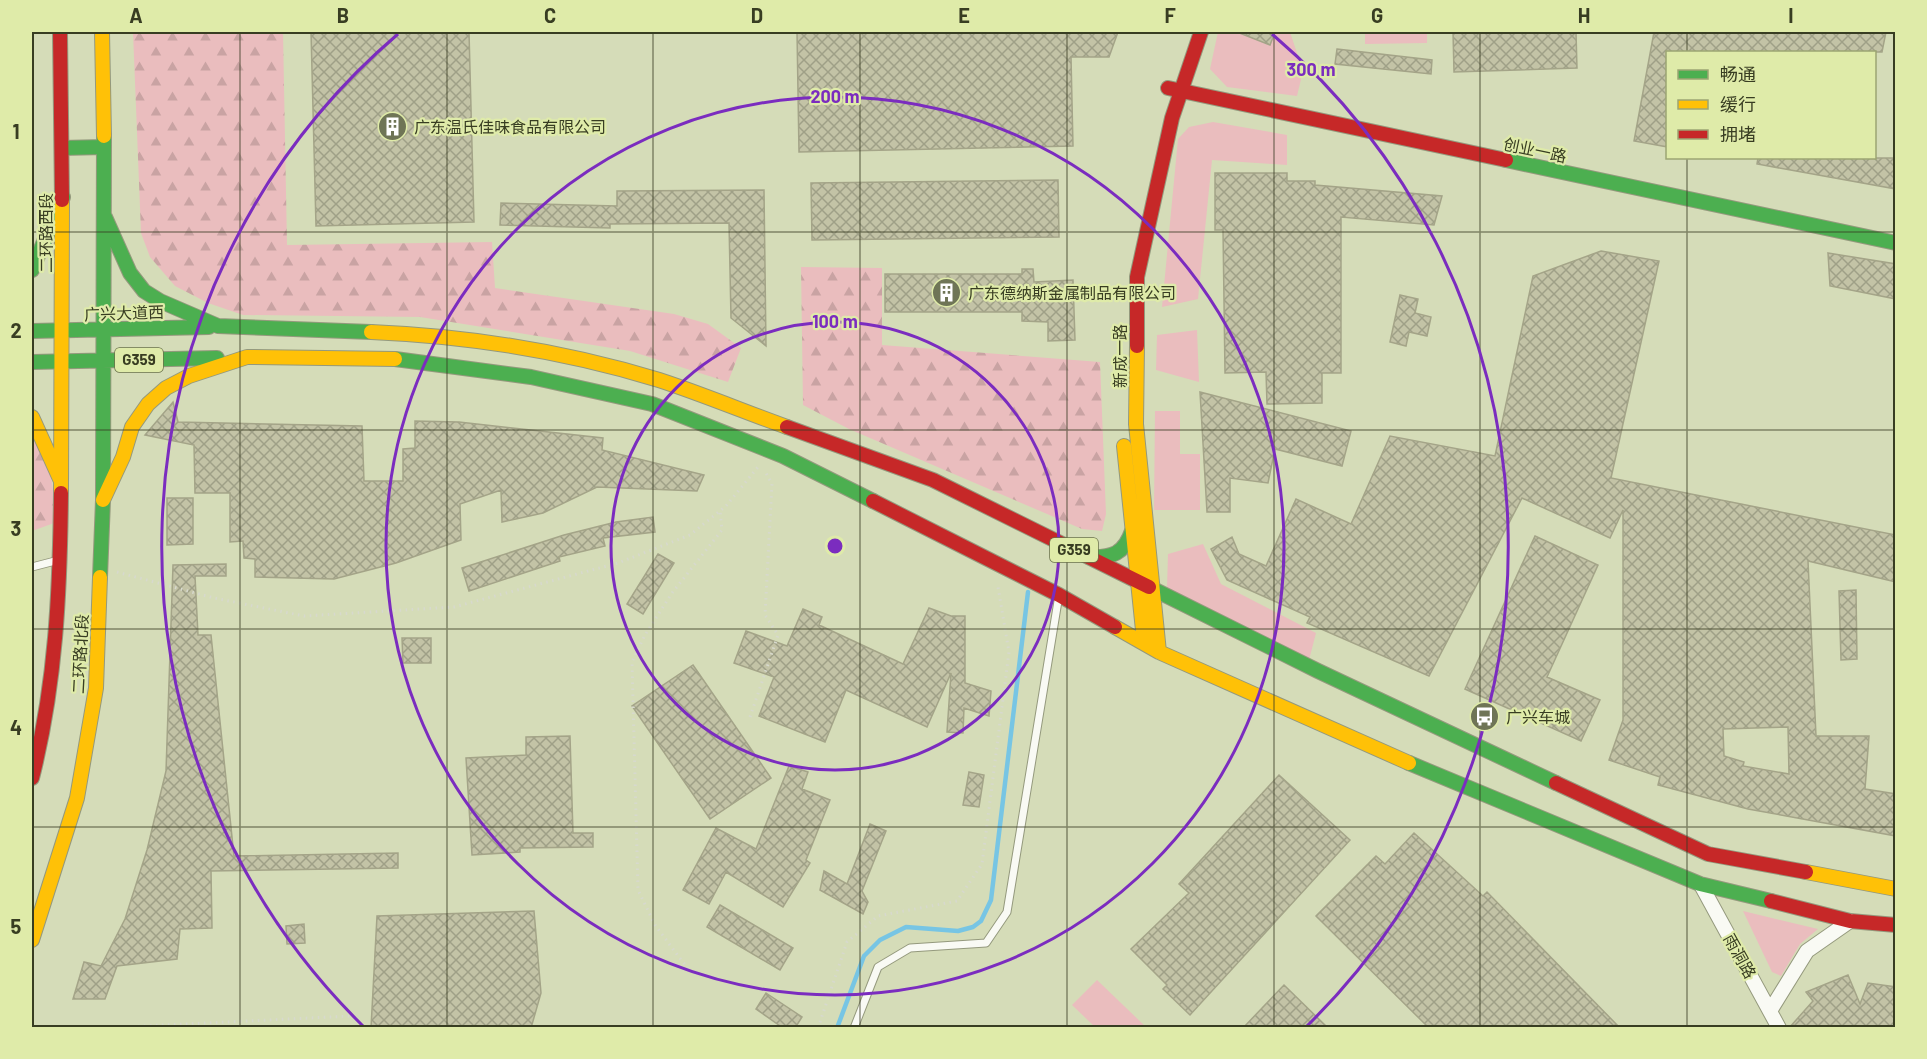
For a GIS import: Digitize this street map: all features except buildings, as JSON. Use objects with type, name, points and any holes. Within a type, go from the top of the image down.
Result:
[{"type":"main road","name":"二环路西段","points":[[60,32],[63,197],[62,362]]},
{"type":"main road","points":[[102,32],[105,218],[104,361]]},
{"type":"main road","name":"新成一路","points":[[1159,652],[1136,424],[1137,277],[1168,137],[1174,90],[1187,32]]},
{"type":"main road","name":"新成一路","points":[[1145,644],[1122,425],[1123,275],[1159,115],[1174,90],[1201,32]]},
{"type":"main road","points":[[1196,45],[1201,80],[1206,90],[1216,99]]},
{"type":"main road","name":"创业一路","points":[[1174,90],[1896,243]]},
{"type":"main road","points":[[1168,137],[1184,113],[1197,105],[1216,99]]},
{"type":"main road","points":[[62,148],[104,147]]},
{"type":"main road","points":[[32,270],[63,197]]},
{"type":"main road","points":[[105,218],[130,273],[144,291],[159,302],[218,326]]},
{"type":"main road","name":"G359","points":[[218,326],[410,334],[532,350],[658,380],[933,480],[1318,671],[1708,854],[1896,889]]},
{"type":"main road","name":"广兴大道西","points":[[32,331],[218,326]]},
{"type":"main road","points":[[103,500],[123,457],[132,428],[148,404],[166,388],[189,375],[247,357]]},
{"type":"main road","name":"G359","points":[[32,362],[247,357],[408,359],[531,376],[652,404],[783,456],[1059,595],[1159,652],[1332,731],[1700,884],[1850,921],[1896,925]]},
{"type":"main road","name":"二环路北段","points":[[32,940],[77,798],[96,688],[103,500],[104,361]]},
{"type":"main road","name":"二环路北段","points":[[32,778],[51,683],[60,560],[62,362]]},
{"type":"main road","points":[[32,417],[61,481]]},
{"type":"main road","points":[[1089,557],[1118,555],[1127,547],[1132,531]]},
{"type":"street","name":"雨洞路","points":[[1700,884],[1779,1028]]},
{"type":"street","points":[[1770,1011],[1808,951],[1850,921]]},
{"type":"lane","points":[[32,567],[60,560]]},
{"type":"lane","points":[[854,1028],[878,967],[910,948],[986,943],[1007,912],[1059,595]]},
{"type":"path","points":[[100,568],[214,598],[304,616],[454,607],[618,563],[690,535],[720,510],[761,464],[772,484],[765,615],[778,635],[750,717]]},
{"type":"path","points":[[688,969],[655,925],[638,890],[632,662],[645,635],[672,593],[722,530],[720,510]]},
{"type":"path","points":[[818,1028],[847,942],[878,916],[957,901],[982,864],[1009,652],[1007,627],[993,562]]},
{"type":"path","points":[[102,1028],[351,1016]]},
{"type":"green space","points":[[133,32],[283,32],[287,245],[492,242],[495,288],[674,314],[708,324],[741,348],[728,382],[630,351],[420,317],[243,315],[208,303],[175,286],[150,257],[141,233]]},
{"type":"green space","points":[[1218,32],[1290,32],[1303,71],[1297,96],[1227,87],[1210,69]]},
{"type":"green space","points":[[1365,32],[1427,32],[1427,43],[1365,44]]},
{"type":"green space","points":[[1213,122],[1287,135],[1287,165],[1212,160],[1198,299],[1162,307],[1178,139],[1189,127]]},
{"type":"green space","points":[[801,267],[882,268],[882,345],[1100,362],[1106,514],[1102,531],[1082,529],[849,429],[803,405]]},
{"type":"green space","points":[[1197,330],[1199,382],[1156,370],[1157,335]]},
{"type":"green space","points":[[1155,411],[1180,411],[1180,454],[1200,454],[1200,510],[1154,510]]},
{"type":"green space","points":[[32,417],[46,436],[57,522],[32,531]]},
{"type":"green space","points":[[1203,544],[1221,584],[1316,633],[1309,660],[1167,588],[1168,554]]},
{"type":"green space","points":[[1743,911],[1818,929],[1800,944],[1781,976],[1772,972]]},
{"type":"green space","points":[[1097,980],[1146,1027],[1095,1027],[1072,1005]]},
{"type":"waterway","points":[[837,1028],[864,956],[880,940],[906,927],[958,931],[973,927],[981,921],[991,900],[1028,592]]},
{"type":"traffic: fast","points":[[100,577],[103,500],[104,136]]},
{"type":"traffic: fast","points":[[62,148],[104,147]]},
{"type":"traffic: fast","points":[[1506,160],[1896,243]]},
{"type":"traffic: fast","points":[[32,270],[63,197]]},
{"type":"traffic: fast","points":[[105,217],[130,273],[144,291],[160,301],[218,326],[371,332]]},
{"type":"traffic: fast","points":[[32,331],[209,327]]},
{"type":"traffic: fast","points":[[32,362],[217,358]]},
{"type":"traffic: fast","points":[[395,359],[531,377],[652,404],[783,456],[873,501]]},
{"type":"traffic: fast","points":[[1089,557],[1104,557],[1121,550],[1132,531]]},
{"type":"traffic: fast","points":[[1149,587],[1318,671],[1556,783]]},
{"type":"traffic: fast","points":[[1409,763],[1700,884],[1771,901]]},
{"type":"traffic: slow","points":[[102,32],[104,136]]},
{"type":"traffic: slow","points":[[61,493],[62,200]]},
{"type":"traffic: slow","points":[[371,332],[444,337],[516,347],[589,361],[659,380],[787,427]]},
{"type":"traffic: slow","points":[[1137,346],[1136,424],[1159,652]]},
{"type":"traffic: slow","points":[[103,500],[123,457],[132,427],[148,404],[166,388],[189,376],[247,357],[395,359]]},
{"type":"traffic: slow","points":[[32,417],[61,481]]},
{"type":"traffic: slow","points":[[1124,446],[1144,640]]},
{"type":"traffic: slow","points":[[32,940],[77,798],[96,688],[100,577]]},
{"type":"traffic: slow","points":[[1115,627],[1159,652],[1409,763]]},
{"type":"traffic: slow","points":[[1806,872],[1896,889]]},
{"type":"traffic: jam","points":[[60,32],[62,200]]},
{"type":"traffic: jam","points":[[1137,346],[1137,277],[1172,118],[1201,32]]},
{"type":"traffic: jam","points":[[1168,88],[1506,160]]},
{"type":"traffic: jam","points":[[787,427],[933,480],[1149,587]]},
{"type":"traffic: jam","points":[[32,778],[47,707],[55,637],[61,493]]},
{"type":"traffic: jam","points":[[873,501],[1059,595],[1115,627]]},
{"type":"traffic: jam","points":[[1556,783],[1708,854],[1806,872]]},
{"type":"traffic: jam","points":[[1771,901],[1850,921],[1896,925]]},
{"type":"place","name":"广东温氏佳味食品有限公司","points":[[393,127]]},
{"type":"place","name":"广东德纳斯金属制品有限公司","points":[[947,293]]},
{"type":"place","name":"广兴车城","points":[[1485,717]]}]
